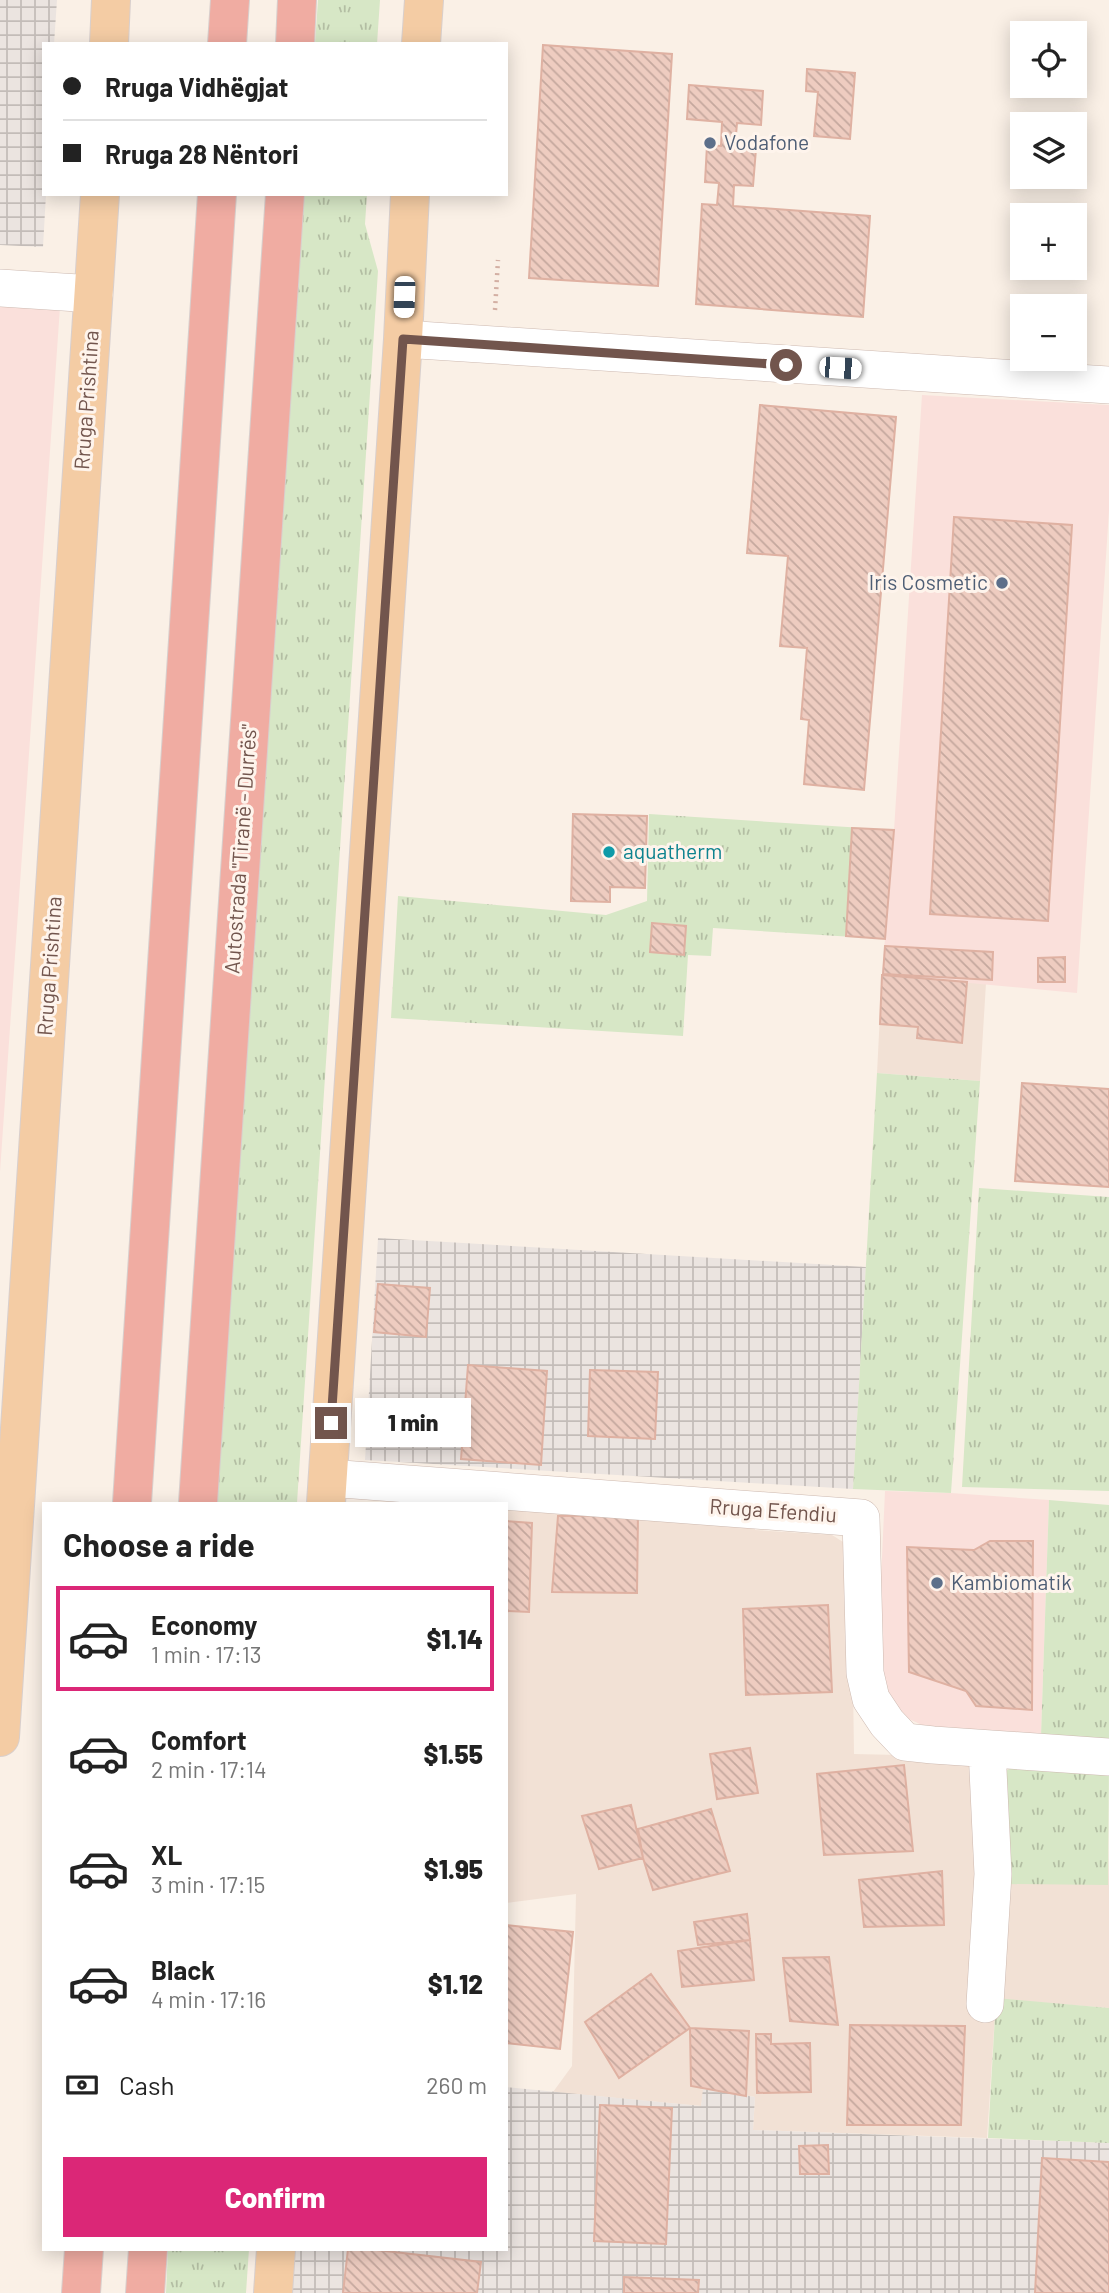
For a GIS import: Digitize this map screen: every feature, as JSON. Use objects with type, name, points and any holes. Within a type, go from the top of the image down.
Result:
[{"type":"highway","points":[[227,42],[230,0]]},
{"type":"highway","points":[[295,42],[298,0]]},
{"type":"highway","points":[[132,1502],[217,196]]},
{"type":"highway","name":"Autostrada \"Tiranë - Durrës\"","points":[[198,1502],[285,196]]},
{"type":"highway","points":[[81,2293],[84,2251]]},
{"type":"highway","points":[[145,2293],[148,2251]]},
{"type":"main road","points":[[109,42],[111,0]]},
{"type":"main road","points":[[421,42],[424,0]]},
{"type":"main road","name":"Rruga Prishtina","points":[[0,1737],[12,1333],[100,196]]},
{"type":"main road","points":[[327,1490],[403,339],[410,196]]},
{"type":"main road","points":[[274,2293],[276,2251]]},
{"type":"street","points":[[0,288],[94,294]]},
{"type":"street","points":[[403,339],[1109,386]]},
{"type":"street","name":"Rruga Efendiu","points":[[327,1490],[862,1518],[865,1674],[871,1699],[887,1723],[905,1742],[1109,1757]]},
{"type":"street","points":[[985,2004],[993,1874],[987,1749]]},
{"type":"path","points":[[493,345],[498,260]]},
{"type":"shaded area","points":[[0,0],[57,0],[54,42],[42,42],[42,196],[46,196],[43,247],[0,245]]},
{"type":"shaded area","points":[[0,304],[60,307],[0,1172]]},
{"type":"shaded area","points":[[922,395],[1109,405],[1109,511],[1077,993],[882,975]]},
{"type":"shaded area","points":[[882,975],[986,983],[980,1081],[877,1073]]},
{"type":"shaded area","points":[[378,1238],[866,1267],[853,1489],[365,1460]]},
{"type":"shaded area","points":[[885,1491],[1049,1500],[1041,1736],[933,1730],[909,1719],[892,1705],[883,1685],[879,1623]]},
{"type":"shaded area","points":[[508,1503],[754,1524],[755,1530],[832,1535],[851,1547],[854,1754],[961,1761],[975,1767],[1003,1884],[1108,1884],[1109,1849],[1109,2008],[996,1999],[987,2138],[753,2130],[755,2097],[704,2089],[701,2106],[553,2092],[572,2066],[576,1894],[508,1903]]},
{"type":"shaded area","points":[[508,2087],[701,2106],[703,2089],[755,2097],[753,2130],[1109,2143],[1109,2293],[291,2293],[295,2251],[508,2251]]},
{"type":"green space","points":[[318,0],[380,0],[377,42],[315,42]]},
{"type":"green space","points":[[304,196],[367,196],[365,224],[378,271],[297,1502],[217,1502]]},
{"type":"green space","points":[[649,814],[894,830],[885,939],[713,928],[711,956],[688,955],[683,1036],[391,1018],[398,896],[606,915],[647,901]]},
{"type":"green space","points":[[877,1073],[980,1081],[951,1493],[853,1489]]},
{"type":"green space","points":[[979,1188],[1109,1197],[1109,1491],[962,1487]]},
{"type":"green space","points":[[1049,1500],[1109,1505],[1109,1739],[1041,1736]]},
{"type":"green space","points":[[1109,1766],[1108,1885],[1003,1884],[998,1777],[1016,1767]]},
{"type":"green space","points":[[996,1998],[1109,2008],[1109,2143],[988,2138]]},
{"type":"green space","points":[[168,2251],[249,2251],[246,2293],[166,2293]]},
{"type":"building","points":[[543,45],[672,54],[658,286],[529,278]]},
{"type":"building","points":[[807,69],[855,73],[850,139],[814,136],[818,92],[806,91]]},
{"type":"building","points":[[689,85],[763,91],[761,125],[737,123],[735,147],[756,149],[753,186],[734,185],[733,206],[870,216],[863,317],[696,304],[702,204],[717,205],[719,183],[705,182],[707,145],[721,146],[722,122],[687,119]]},
{"type":"building","points":[[760,405],[896,417],[864,790],[804,784],[809,720],[801,719],[807,648],[780,646],[788,556],[747,553]]},
{"type":"building","points":[[954,517],[1072,525],[1048,921],[930,914]]},
{"type":"building","name":"aquatherm","points":[[573,814],[647,816],[645,888],[610,887],[610,902],[571,901]]},
{"type":"building","points":[[852,828],[894,830],[885,939],[846,936]]},
{"type":"building","points":[[652,923],[686,926],[684,955],[650,952]]},
{"type":"building","points":[[885,946],[993,952],[992,980],[883,974]]},
{"type":"building","points":[[1065,957],[1065,982],[1038,982],[1038,958]]},
{"type":"building","points":[[882,975],[967,982],[962,1043],[917,1038],[918,1027],[880,1024]]},
{"type":"building","points":[[1022,1083],[1109,1089],[1109,1187],[1015,1181]]},
{"type":"building","points":[[378,1284],[430,1288],[426,1337],[374,1332]]},
{"type":"building","points":[[468,1365],[547,1371],[541,1465],[461,1459]]},
{"type":"building","points":[[590,1370],[658,1372],[655,1439],[588,1436]]},
{"type":"building","points":[[638,1515],[637,1593],[552,1592],[558,1516]]},
{"type":"building","points":[[508,1521],[532,1523],[529,1612],[508,1611]]},
{"type":"building","points":[[990,1541],[1033,1541],[1032,1710],[976,1706],[966,1691],[909,1672],[907,1547],[974,1550]]},
{"type":"building","points":[[828,1605],[832,1692],[746,1695],[743,1609]]},
{"type":"building","points":[[750,1748],[758,1793],[717,1799],[710,1754]]},
{"type":"building","points":[[904,1765],[913,1851],[824,1855],[817,1774]]},
{"type":"building","points":[[631,1805],[643,1858],[599,1869],[582,1816]]},
{"type":"building","points":[[711,1809],[730,1871],[653,1890],[638,1829]]},
{"type":"building","points":[[942,1871],[944,1925],[864,1927],[859,1880]]},
{"type":"building","points":[[747,1914],[750,1940],[698,1945],[694,1922]]},
{"type":"building","points":[[508,1925],[573,1932],[560,2049],[508,2043]]},
{"type":"building","points":[[750,1940],[754,1980],[682,1987],[678,1951]]},
{"type":"building","points":[[829,1957],[838,2025],[790,2021],[783,1958]]},
{"type":"building","points":[[651,1974],[690,2028],[619,2078],[585,2022]]},
{"type":"building","points":[[850,2025],[965,2026],[961,2125],[847,2125]]},
{"type":"building","points":[[690,2028],[749,2031],[746,2096],[691,2086]]},
{"type":"building","points":[[756,2034],[771,2034],[771,2044],[810,2043],[811,2092],[757,2093]]},
{"type":"building","points":[[600,2105],[672,2108],[666,2244],[594,2241]]},
{"type":"building","points":[[828,2145],[829,2174],[800,2174],[799,2146]]},
{"type":"building","points":[[1042,2158],[1109,2162],[1109,2293],[1035,2293]]},
{"type":"building","points":[[348,2251],[385,2251],[481,2262],[477,2293],[343,2293]]},
{"type":"building","points":[[624,2277],[699,2280],[698,2293],[624,2293]]},
{"type":"place","name":"Vodafone","points":[[710,143]]},
{"type":"place","name":"Iris Cosmetic","points":[[1002,583]]},
{"type":"place","name":"aquatherm","points":[[609,852]]},
{"type":"place","name":"Kambiomatik","points":[[937,1583]]},
{"type":"route","points":[[331,1423],[403,339],[786,365]]}]
